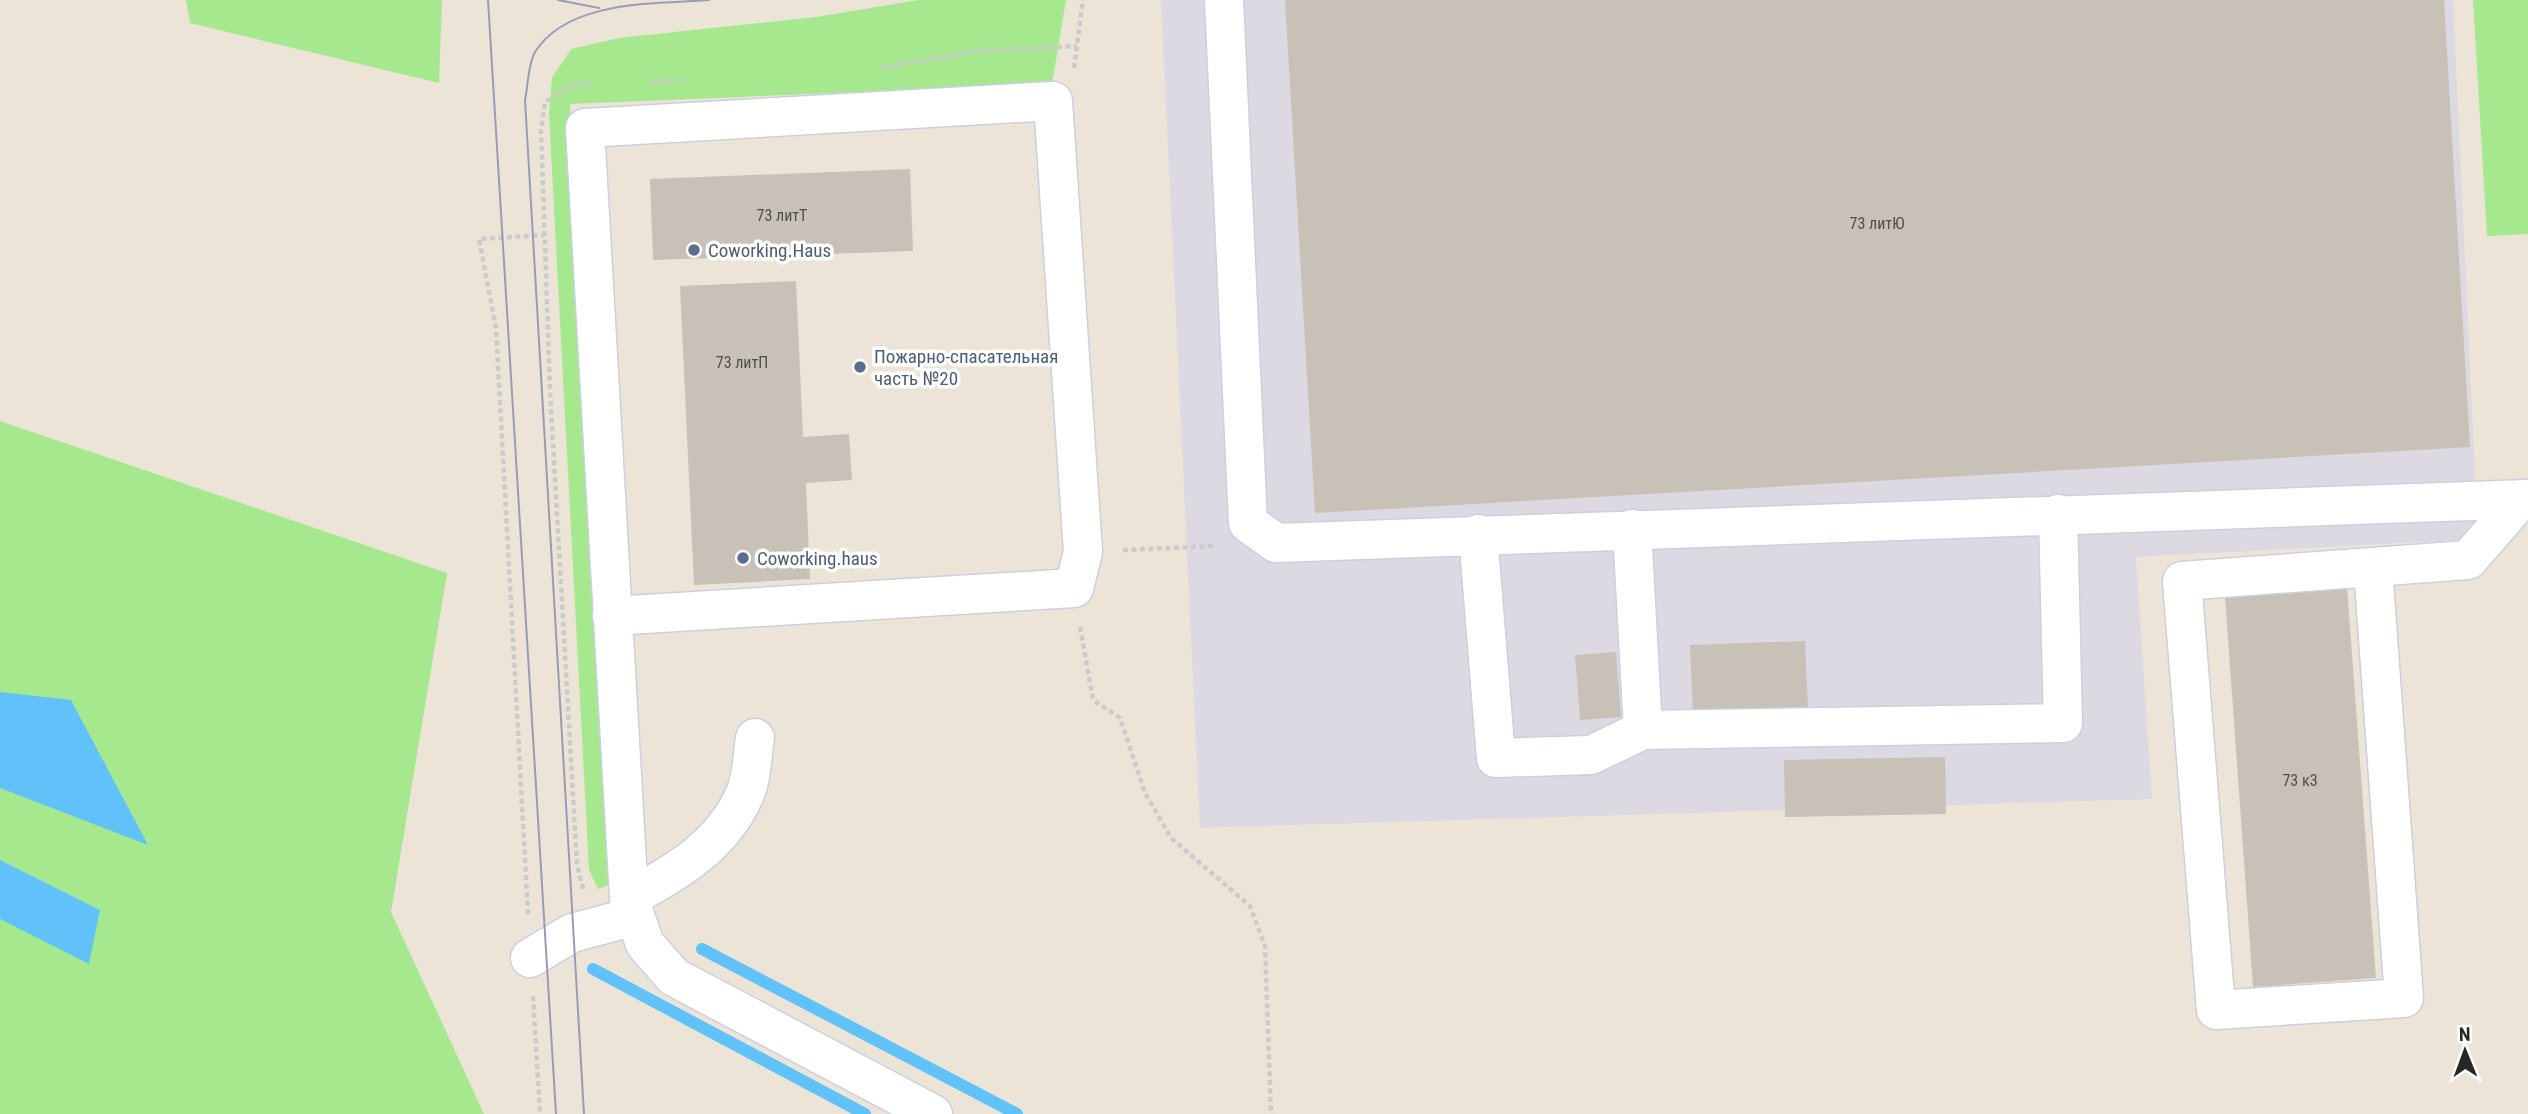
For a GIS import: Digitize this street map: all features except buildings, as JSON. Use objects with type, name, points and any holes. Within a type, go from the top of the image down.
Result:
[{"type":"lane","points":[[1224,0],[1248,523],[1276,543],[2524,499]]},
{"type":"lane","points":[[612,616],[1078,570],[1053,101],[585,128],[612,616],[632,907],[645,944],[674,977],[933,1114]]},
{"type":"lane","points":[[2373,568],[2404,998],[2216,1010],[2182,580],[2468,560],[2524,499]]},
{"type":"lane","points":[[1478,534],[1496,758],[1591,755],[1643,730],[2063,723],[2058,514]]},
{"type":"lane","points":[[1632,529],[1643,730]]},
{"type":"lane","points":[[530,958],[572,933],[632,907],[715,840],[745,796],[755,738]]},
{"type":"path","points":[[1073,70],[1083,0]]},
{"type":"path","points":[[875,69],[977,51],[1076,46]]},
{"type":"path","points":[[640,84],[665,79],[694,81]]},
{"type":"path","points":[[584,890],[576,837],[544,235],[541,130],[545,102],[574,84],[601,86]]},
{"type":"path","points":[[527,896],[496,328],[479,239],[544,235]]},
{"type":"path","points":[[1270,1114],[1265,946],[1250,906],[1171,838],[1145,793],[1120,718],[1093,700],[1078,570],[1276,543]]},
{"type":"path","points":[[533,1002],[540,1114]]},
{"type":"shaded area","points":[[1161,0],[2453,0],[2478,539],[2136,557],[2152,799],[1200,828]]},
{"type":"green space","points":[[186,0],[442,0],[439,83],[190,23]]},
{"type":"green space","points":[[918,0],[1066,0],[1052,84],[570,104],[616,882],[598,889],[589,870],[549,113],[552,78],[571,49],[619,38],[816,17]]},
{"type":"green space","points":[[2473,0],[2528,0],[2528,234],[2487,236]]},
{"type":"green space","points":[[0,421],[447,573],[391,912],[484,1114],[0,1114],[0,919],[16,926],[100,910],[0,860],[0,788],[148,844],[7,694],[0,692]]},
{"type":"water","points":[[0,692],[71,700],[148,845],[0,788]]},
{"type":"water","points":[[0,860],[100,910],[89,964],[0,919]]},
{"type":"waterway","points":[[702,949],[1017,1114]]},
{"type":"waterway","points":[[593,969],[865,1114]]},
{"type":"tram line","points":[[488,0],[556,1114]]},
{"type":"tram line","points":[[558,0],[599,8]]},
{"type":"tram line","points":[[584,1114],[525,100],[535,52],[550,35],[568,22],[590,14],[638,4],[709,0]]},
{"type":"place","name":"Coworking.Haus","points":[[694,250]]},
{"type":"place","name":"Пожарно-спасательная часть №20","points":[[860,367]]},
{"type":"place","name":"Coworking.haus","points":[[743,558]]}]
